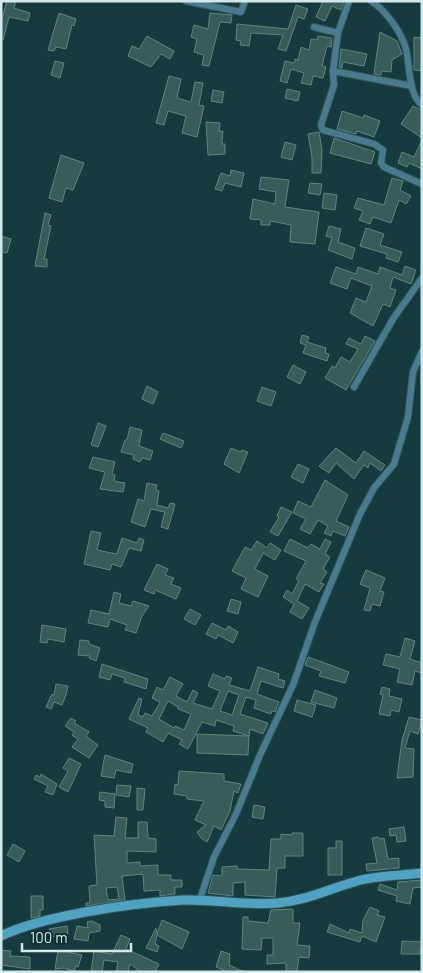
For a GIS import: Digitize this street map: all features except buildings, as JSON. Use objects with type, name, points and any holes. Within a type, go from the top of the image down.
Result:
[{"type":"main road","points":[[1,936],[12,931],[68,916],[184,900],[275,904],[324,894],[355,881],[422,873]]},
{"type":"street","points":[[186,1],[241,12],[244,1]]},
{"type":"street","points":[[349,1],[338,33],[333,71],[334,84],[321,125],[323,130],[374,144],[383,150],[381,163],[384,167],[422,184]]},
{"type":"street","points":[[371,1],[381,4],[406,48],[412,86],[418,102],[422,105]]},
{"type":"street","points":[[314,27],[338,33]]},
{"type":"street","points":[[333,71],[412,86]]},
{"type":"street","points":[[354,386],[393,319],[422,278]]},
{"type":"street","points":[[199,902],[214,857],[236,814],[260,754],[293,686],[315,622],[360,514],[374,488],[394,464],[408,417],[413,372],[422,351]]}]
